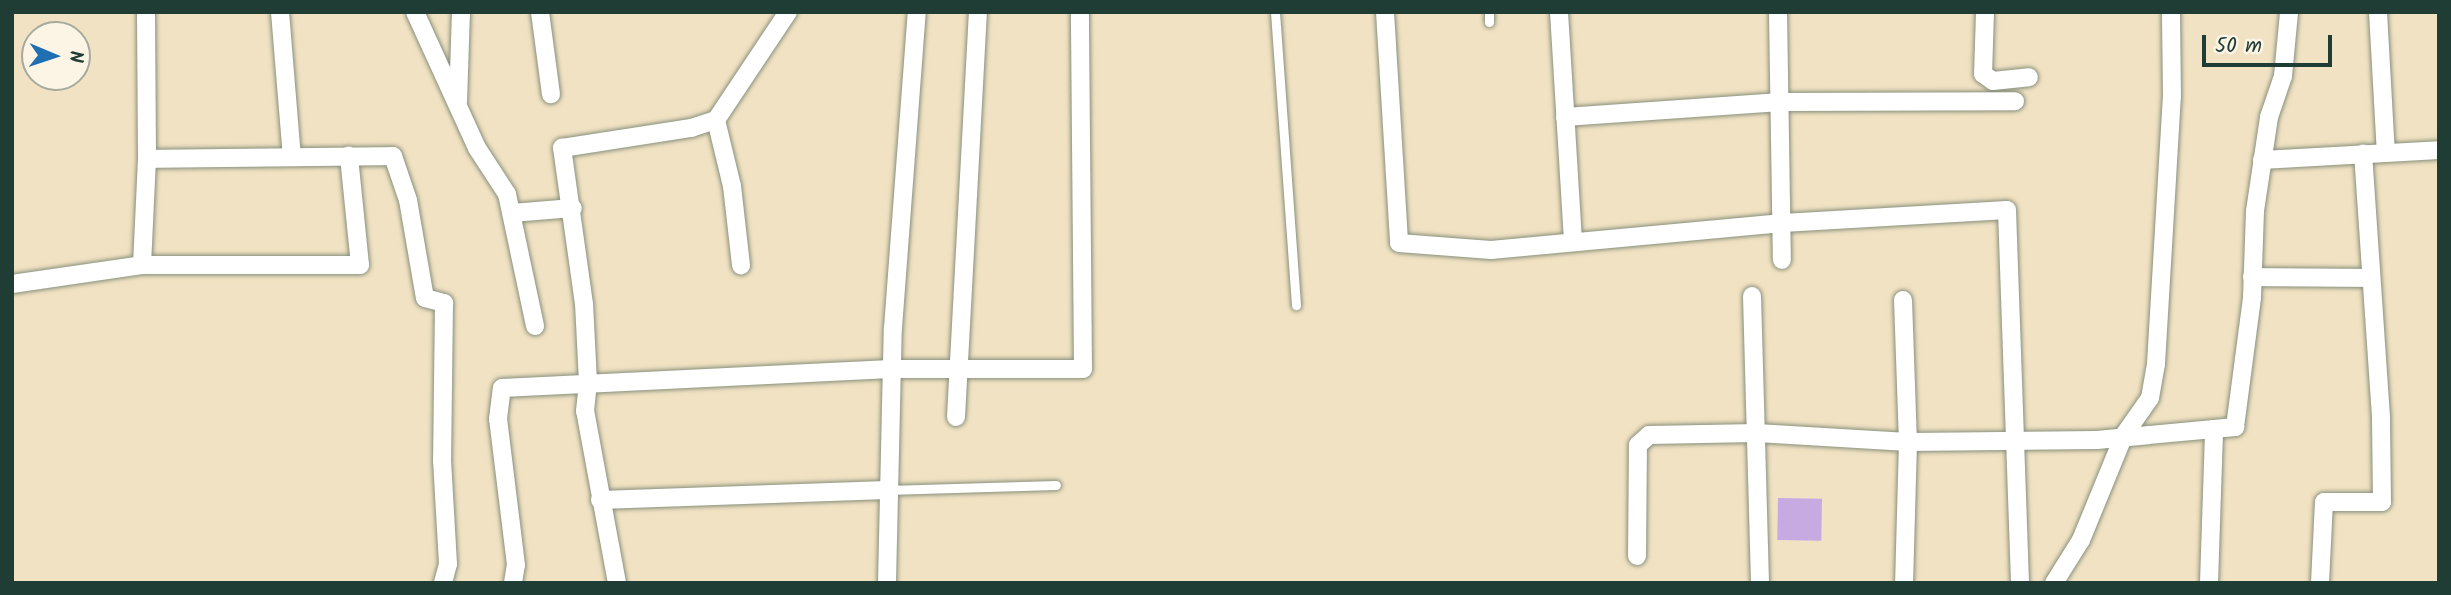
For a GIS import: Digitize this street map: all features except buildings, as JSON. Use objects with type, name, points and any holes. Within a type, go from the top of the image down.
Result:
[{"type":"street","points":[[142,265],[147,159],[146,12]]},
{"type":"street","points":[[280,12],[292,157]]},
{"type":"street","points":[[415,12],[477,148],[508,194],[535,326]]},
{"type":"street","points":[[458,102],[461,12]]},
{"type":"street","points":[[540,12],[551,94]]},
{"type":"street","points":[[617,583],[585,411],[588,382],[584,304],[572,237],[573,208],[562,148],[691,128],[716,120],[788,12]]},
{"type":"street","points":[[887,583],[891,369],[917,12]]},
{"type":"street","points":[[956,417],[955,371],[978,12]]},
{"type":"street","points":[[513,583],[516,565],[498,419],[502,388],[891,369],[1083,369],[1080,12]]},
{"type":"street","points":[[1385,12],[1399,243],[1491,250],[1783,223],[2007,210],[2012,441],[2020,583]]},
{"type":"street","points":[[1559,12],[1573,242]]},
{"type":"street","points":[[1777,12],[1782,260]]},
{"type":"street","points":[[1985,12],[1987,79],[2029,77]]},
{"type":"street","points":[[2054,583],[2081,540],[2124,435],[2150,398],[2156,364],[2172,97],[2171,12]]},
{"type":"street","points":[[1637,556],[1641,438],[1757,433],[1908,442],[2098,440],[2124,435],[2235,426],[2262,160],[2269,117],[2283,76],[2289,12]]},
{"type":"street","points":[[2378,12],[2386,153]]},
{"type":"street","points":[[1565,117],[1780,102],[2015,101]]},
{"type":"street","points":[[716,120],[732,187],[741,265]]},
{"type":"street","points":[[2262,160],[2439,150]]},
{"type":"street","points":[[2320,583],[2324,502],[2382,502],[2381,417],[2368,278],[2363,154]]},
{"type":"street","points":[[12,284],[142,265],[360,265],[349,156]]},
{"type":"street","points":[[147,159],[393,156],[408,200],[425,298],[444,303],[442,460],[448,565],[443,583]]},
{"type":"street","points":[[512,213],[573,208]]},
{"type":"street","points":[[2252,277],[2368,278]]},
{"type":"street","points":[[1752,296],[1760,583]]},
{"type":"street","points":[[1903,300],[1908,442],[1904,583]]},
{"type":"street","points":[[2208,583],[2214,429]]},
{"type":"street","points":[[600,500],[887,490]]},
{"type":"lane","points":[[1275,12],[1296,305]]},
{"type":"lane","points":[[887,490],[1056,485]]}]
